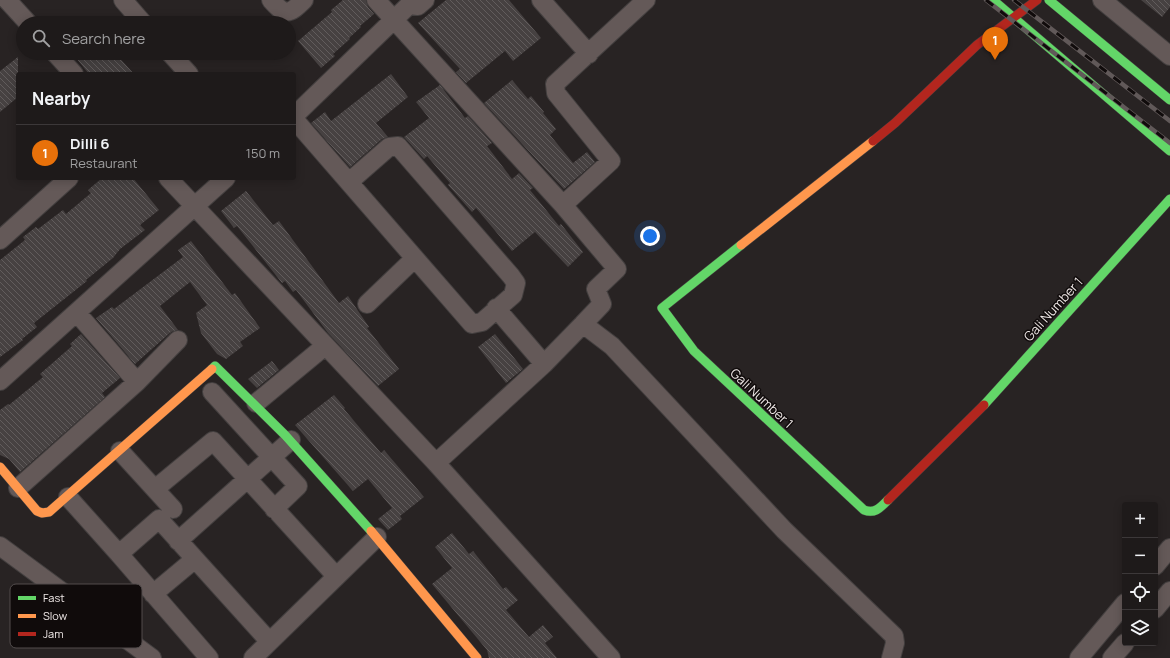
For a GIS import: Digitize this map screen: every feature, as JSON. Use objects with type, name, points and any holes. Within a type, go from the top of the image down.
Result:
[{"type":"street","points":[[0,7],[8,0],[22,16]]},
{"type":"street","points":[[123,0],[137,16]]},
{"type":"street","points":[[271,0],[281,11],[286,12],[294,10],[304,0]]},
{"type":"street","points":[[376,0],[563,205],[617,269],[596,289],[602,304],[544,364],[436,464]]},
{"type":"street","points":[[541,0],[589,54]]},
{"type":"street","points":[[563,205],[611,161],[555,91],[555,84],[646,0]]},
{"type":"street","points":[[993,0],[1170,151]]},
{"type":"street","points":[[1014,17],[1037,0]]},
{"type":"street","points":[[1049,0],[1170,100]]},
{"type":"street","points":[[1102,0],[1170,56]]},
{"type":"street","points":[[296,114],[414,2]]},
{"type":"street","name":"Gali Number 1","points":[[1014,17],[977,46],[895,124],[662,308],[694,352],[864,510],[875,511],[878,510],[985,404],[1170,199]]},
{"type":"street","points":[[61,60],[72,72]]},
{"type":"street","points":[[176,60],[187,72]]},
{"type":"street","points":[[296,121],[472,324],[482,322],[496,308],[513,295],[516,283],[511,276],[398,146],[389,147],[349,182]]},
{"type":"street","points":[[0,240],[68,180]]},
{"type":"street","points":[[170,180],[436,464],[611,658]]},
{"type":"street","points":[[0,381],[224,180]]},
{"type":"street","points":[[367,304],[414,259]]},
{"type":"street","points":[[496,308],[544,364]]},
{"type":"street","points":[[77,313],[137,382]]},
{"type":"street","points":[[583,324],[612,346],[784,530],[894,636],[895,643],[891,658]]},
{"type":"street","points":[[18,488],[137,382],[178,340]]},
{"type":"street","points":[[256,403],[325,346]]},
{"type":"street","points":[[0,467],[37,511],[42,513],[49,512],[68,497],[215,366],[256,403],[292,440],[377,537],[477,658]]},
{"type":"street","points":[[212,392],[298,486],[274,509]]},
{"type":"street","points":[[178,541],[292,440]]},
{"type":"street","points":[[155,489],[213,441],[336,576]]},
{"type":"street","points":[[120,451],[174,509]]},
{"type":"street","points":[[68,497],[209,658]]},
{"type":"street","points":[[119,554],[159,519],[269,641]]},
{"type":"street","points":[[253,658],[377,537]]},
{"type":"street","points":[[0,546],[52,584]]},
{"type":"street","points":[[1158,562],[1170,548]]},
{"type":"street","points":[[153,594],[195,559]]},
{"type":"street","points":[[1158,606],[1170,592]]},
{"type":"street","points":[[1079,658],[1122,607]]},
{"type":"street","points":[[1112,658],[1122,646]]},
{"type":"street","points":[[138,648],[152,658]]},
{"type":"building","points":[[343,0],[366,0],[368,7],[374,14],[333,54],[335,56],[321,68],[298,41],[332,12],[331,10]]},
{"type":"building","points":[[446,0],[509,0],[541,38],[513,61],[505,51],[466,83],[456,72],[460,69],[418,23]]},
{"type":"building","points":[[1141,0],[1170,0],[1170,7],[1162,17]]},
{"type":"building","points":[[16,59],[18,60],[18,72],[16,72],[16,99],[0,112],[0,71]]},
{"type":"building","points":[[78,60],[121,60],[132,72],[87,72]]},
{"type":"building","points":[[391,74],[408,97],[376,123],[388,137],[382,139],[350,167],[311,123],[325,112],[331,121]]},
{"type":"building","points":[[512,80],[528,99],[531,96],[544,112],[543,113],[556,129],[550,135],[573,163],[587,152],[595,162],[564,189],[484,103]]},
{"type":"building","points":[[440,85],[465,118],[468,116],[492,143],[487,146],[512,179],[519,173],[533,188],[530,190],[559,226],[561,224],[583,252],[568,267],[535,232],[512,251],[476,208],[472,212],[448,185],[450,183],[427,156],[424,159],[404,137],[429,118],[416,102]]},
{"type":"building","points":[[100,180],[135,180],[159,210],[140,225],[145,230],[120,249],[113,258],[86,280],[87,281],[34,323],[37,327],[22,339],[23,340],[0,357],[0,260],[25,240],[23,237],[36,227],[38,229],[63,210],[66,214],[91,193],[88,190]]},
{"type":"building","points":[[246,191],[273,225],[279,221],[339,303],[348,296],[369,327],[367,328],[399,369],[378,386],[328,333],[296,290],[293,292],[285,281],[282,283],[237,226],[234,228],[221,211]]},
{"type":"building","points":[[191,241],[232,295],[235,293],[260,328],[240,342],[243,346],[226,359],[217,354],[201,333],[196,313],[207,305],[190,282],[160,306],[178,330],[171,332],[135,364],[96,318],[112,307],[114,309],[183,257],[178,250]]},
{"type":"building","points":[[81,334],[120,378],[102,393],[105,397],[20,472],[9,459],[0,455],[0,410],[8,404],[9,405],[43,377],[40,374],[72,346],[70,344]]},
{"type":"building","points":[[495,334],[523,369],[506,383],[478,347]]},
{"type":"building","points":[[272,361],[279,370],[257,388],[248,379]]},
{"type":"building","points":[[334,395],[381,453],[384,450],[424,497],[400,516],[402,519],[388,530],[378,519],[392,508],[368,479],[353,491],[295,425]]},
{"type":"building","points":[[452,533],[469,554],[473,551],[503,589],[506,587],[518,600],[506,610],[529,637],[543,625],[553,637],[545,643],[557,658],[489,658],[487,650],[432,584],[452,568],[435,547]]},
{"type":"railway","points":[[986,0],[1170,143]]},
{"type":"railway","points":[[1014,0],[1170,121]]},
{"type":"traffic: fast","points":[[993,0],[1170,151]]},
{"type":"traffic: fast","points":[[1049,0],[1170,100]]},
{"type":"traffic: fast","points":[[984,405],[1170,199]]},
{"type":"traffic: fast","points":[[741,245],[662,308],[694,351],[864,510],[874,511],[880,508],[888,500]]},
{"type":"traffic: fast","points":[[212,369],[215,366],[285,435],[371,531]]},
{"type":"traffic: slow","points":[[741,245],[873,141]]},
{"type":"traffic: slow","points":[[0,467],[37,511],[42,513],[49,512],[212,369]]},
{"type":"traffic: slow","points":[[371,531],[477,658]]},
{"type":"traffic: jam","points":[[873,141],[895,123],[977,45],[1037,0]]},
{"type":"traffic: jam","points":[[888,500],[984,405]]},
{"type":"place","name":"Dilli 6","points":[[995,60]]}]
